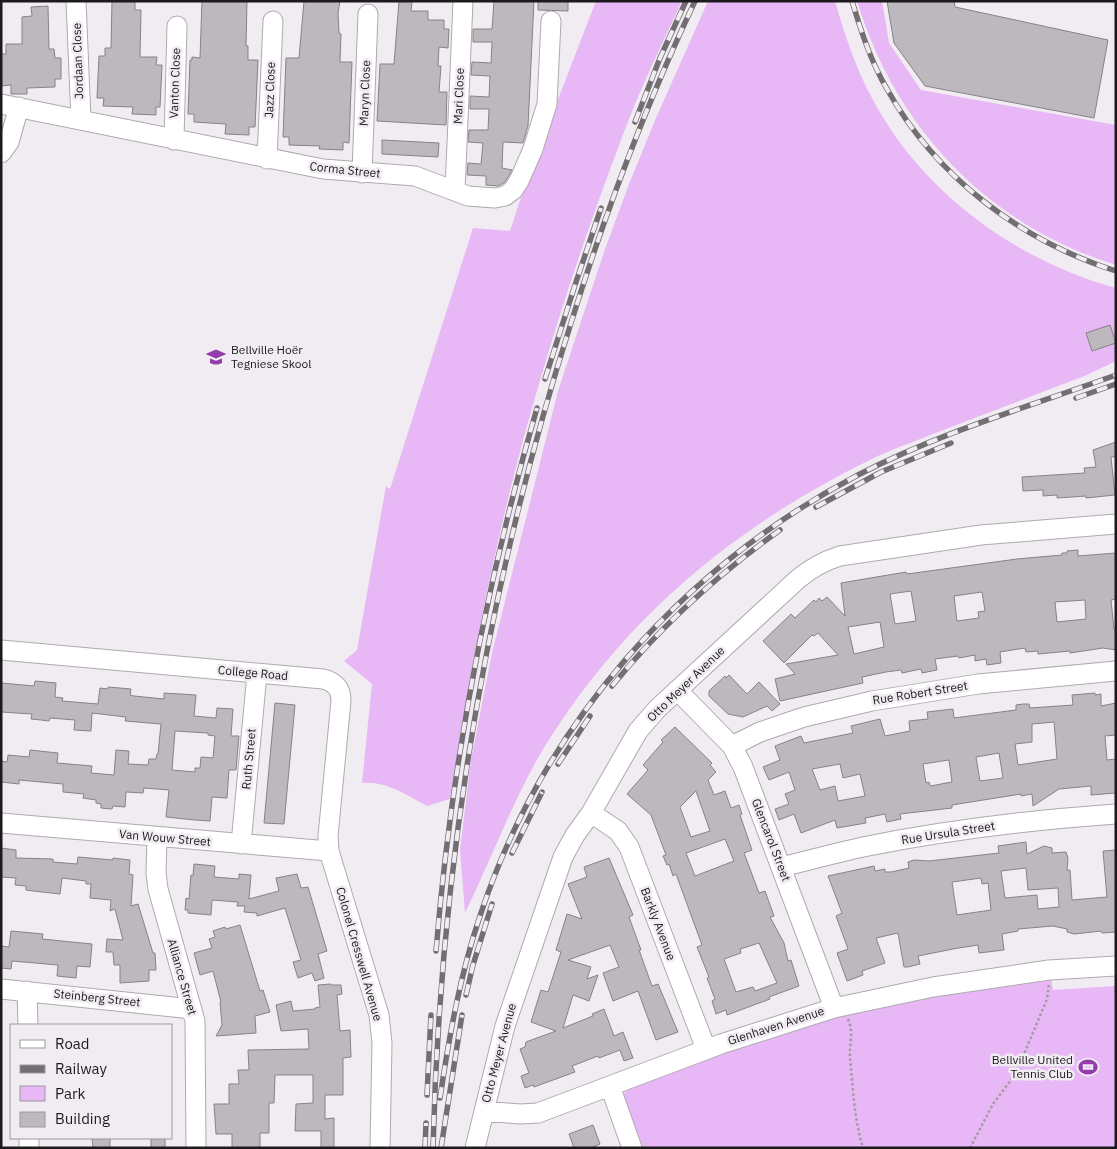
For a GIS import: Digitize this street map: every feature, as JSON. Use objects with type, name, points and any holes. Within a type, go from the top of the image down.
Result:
[{"type":"street","name":"Jordaan Close","points":[[76,1],[81,120]]},
{"type":"street","name":"Mari Close","points":[[455,191],[463,1]]},
{"type":"street","name":"Maryn Close","points":[[362,173],[368,14]]},
{"type":"street","name":"Jazz Close","points":[[267,159],[273,21]]},
{"type":"street","name":"Corma Street","points":[[10,105],[323,169],[415,176],[468,196],[495,198],[505,196],[513,190],[533,149],[546,104],[551,21]]},
{"type":"street","name":"Vanton Close","points":[[174,140],[177,26]]},
{"type":"street","points":[[1,153],[9,142],[10,105]]},
{"type":"street","name":"Otto Meyer Avenue","points":[[484,1111],[505,1026],[563,857],[575,835],[591,813],[638,731],[677,690],[798,579],[817,565],[828,560],[840,556],[981,535],[1116,524]]},
{"type":"street","name":"College Road","points":[[1,650],[323,679],[334,683],[340,692],[341,701],[328,836],[329,851]]},
{"type":"street","name":"Rue Robert Street","points":[[732,746],[760,732],[804,717],[872,701],[978,684],[1116,671]]},
{"type":"street","name":"Ruth Street","points":[[241,844],[257,674]]},
{"type":"street","name":"Glencarol Street","points":[[677,690],[732,746],[743,767],[840,1007]]},
{"type":"street","name":"Barkly Avenue","points":[[591,813],[618,831],[629,847],[706,1049]]},
{"type":"street","name":"Rue Ursula Street","points":[[782,867],[864,847],[934,834],[1019,822],[1116,814]]},
{"type":"street","name":"Van Wouw Street","points":[[1,823],[329,851]]},
{"type":"street","name":"Alliance Street","points":[[157,837],[158,889],[192,1009],[196,1034],[196,1148]]},
{"type":"street","name":"Colonel Cresswell Avenue","points":[[329,851],[379,1014],[382,1043],[380,1148]]},
{"type":"street","name":"Glenhaven Avenue","points":[[484,1111],[533,1114],[706,1049],[840,1007],[933,987],[1049,970],[1116,966]]},
{"type":"street","name":"Steinberg Street","points":[[1,989],[192,1009]]},
{"type":"street","points":[[27,991],[28,1024]]},
{"type":"street","points":[[610,1086],[632,1148]]},
{"type":"street","points":[[475,1148],[484,1111]]},
{"type":"path","points":[[970,1148],[993,1104],[1011,1080],[1034,1032],[1047,999],[1050,980],[1049,970]]},
{"type":"path","points":[[840,1007],[852,1028],[850,1056],[857,1130],[863,1148]]},
{"type":"green space","points":[[596,1],[682,1],[624,132],[591,222],[561,313],[527,426],[500,532],[478,638],[450,799],[427,806],[388,786],[362,783],[372,684],[344,661],[357,650],[386,486],[390,489],[473,228],[510,231],[526,182]]},
{"type":"green space","points":[[708,1],[835,1],[851,52],[873,100],[893,133],[945,193],[975,218],[1008,241],[1043,260],[1079,276],[1116,288],[1116,361],[1087,375],[878,456],[827,482],[779,511],[733,542],[690,577],[650,614],[612,655],[577,699],[545,746],[533,766],[465,913],[460,850],[471,760],[492,653],[558,391],[604,252],[629,184]]},
{"type":"green space","points":[[857,1],[882,1],[889,43],[921,90],[1116,125],[1116,265],[1070,247],[1027,225],[988,198],[953,166],[922,130],[896,91],[874,47]]},
{"type":"green space","points":[[1051,978],[1053,990],[1116,986],[1116,1148],[639,1148],[623,1094],[630,1087],[806,1025],[858,1011],[913,999]]},
{"type":"building","points":[[112,1],[135,2],[135,10],[141,10],[140,57],[157,57],[156,65],[162,65],[160,107],[156,107],[156,115],[132,114],[133,107],[103,106],[104,98],[97,98],[99,56],[105,56],[105,48],[111,48]]},
{"type":"building","points":[[202,1],[247,1],[246,46],[248,46],[248,60],[258,60],[255,127],[249,127],[249,135],[225,134],[226,124],[194,122],[194,114],[188,114],[190,60],[192,60],[192,57],[200,58]]},
{"type":"building","points":[[304,1],[340,1],[338,13],[339,33],[341,34],[340,62],[352,62],[349,143],[343,142],[343,150],[319,149],[320,146],[289,145],[289,137],[283,137],[286,58],[299,58]]},
{"type":"building","points":[[399,1],[412,1],[411,11],[428,11],[428,20],[444,20],[444,29],[449,29],[448,48],[439,47],[438,66],[441,66],[439,92],[447,92],[446,125],[377,121],[380,64],[394,64]]},
{"type":"building","points":[[494,1],[534,1],[528,126],[523,143],[503,142],[502,168],[512,170],[505,182],[498,186],[486,185],[486,176],[467,175],[468,163],[481,164],[483,143],[468,142],[469,130],[488,130],[489,109],[470,109],[470,96],[489,97],[490,76],[471,75],[472,62],[491,63],[492,42],[473,42],[473,29],[492,29]]},
{"type":"building","points":[[538,1],[568,1],[568,11],[538,10]]},
{"type":"building","points":[[887,1],[954,1],[955,7],[1108,40],[1094,118],[925,86],[894,43]]},
{"type":"building","points":[[48,6],[49,49],[54,49],[55,58],[61,58],[61,79],[55,79],[55,87],[27,88],[27,94],[11,94],[11,85],[1,86],[1,54],[6,54],[6,44],[22,44],[22,17],[32,16],[31,7]]},
{"type":"building","points":[[382,140],[439,143],[438,157],[382,154]]},
{"type":"building","points":[[1110,325],[1116,343],[1092,351],[1086,333]]},
{"type":"building","points":[[1116,442],[1116,457],[1111,457],[1115,495],[1057,498],[1057,495],[1043,496],[1043,490],[1023,491],[1022,477],[1085,473],[1084,468],[1096,467],[1093,450]]},
{"type":"building","points":[[1078,550],[1078,556],[1116,553],[1116,599],[1111,600],[1114,629],[1116,629],[1116,650],[1103,648],[1070,653],[1070,651],[1038,654],[1038,651],[1026,652],[1025,648],[1000,652],[1001,663],[987,665],[986,659],[975,661],[975,655],[935,659],[937,670],[922,673],[921,669],[902,673],[901,670],[886,672],[862,677],[863,683],[780,701],[775,679],[795,674],[786,664],[838,655],[818,633],[814,636],[812,635],[784,663],[763,641],[791,614],[795,618],[814,600],[816,602],[819,598],[822,601],[827,597],[845,616],[841,583],[906,572],[907,574],[1017,559],[1062,555],[1062,553],[1067,553],[1067,551]],"holes":[[[911,591],[916,621],[895,624],[890,594]],[[982,592],[985,611],[978,612],[979,618],[957,621],[954,596]],[[1085,600],[1086,619],[1057,622],[1055,602]],[[880,622],[884,647],[854,654],[848,627]]]},
{"type":"building","points":[[729,675],[747,694],[759,682],[780,704],[772,711],[767,706],[743,717],[728,714],[709,696],[709,691],[725,676],[726,678]]},
{"type":"building","points":[[35,681],[56,683],[55,697],[63,698],[62,701],[98,704],[100,688],[108,689],[108,687],[131,689],[130,695],[134,696],[164,699],[164,693],[196,695],[194,716],[216,718],[217,708],[233,709],[231,736],[239,736],[236,770],[229,770],[227,798],[212,797],[210,821],[195,820],[166,817],[169,790],[144,788],[143,793],[126,792],[125,807],[113,806],[112,809],[101,808],[101,804],[96,803],[96,800],[83,798],[84,794],[63,792],[63,784],[19,780],[19,784],[1,782],[1,761],[7,762],[8,755],[29,757],[30,750],[58,753],[57,763],[92,766],[91,773],[114,775],[116,750],[129,751],[128,764],[148,765],[149,759],[156,759],[158,754],[161,724],[125,721],[126,717],[92,713],[91,731],[74,730],[75,720],[50,718],[49,721],[31,719],[32,714],[1,712],[1,683],[34,686]],"holes":[[[175,731],[208,733],[208,735],[215,736],[213,758],[201,757],[200,768],[195,768],[195,772],[172,770]]]},
{"type":"building","points":[[1101,694],[1101,706],[1116,703],[1116,735],[1105,736],[1107,760],[1116,759],[1116,793],[1091,795],[1091,786],[1059,789],[1033,806],[1032,794],[1021,796],[1021,794],[952,805],[952,808],[900,814],[901,819],[887,822],[885,814],[865,818],[866,823],[837,828],[835,820],[801,833],[794,814],[779,820],[775,809],[789,804],[785,794],[795,790],[789,772],[769,780],[763,767],[780,760],[775,746],[801,736],[804,743],[853,733],[851,726],[880,719],[885,736],[910,731],[909,721],[928,719],[927,712],[953,709],[954,718],[1016,710],[1016,705],[1023,704],[1029,704],[1030,708],[1073,705],[1072,695]],"holes":[[[1054,722],[1057,759],[1018,765],[1015,744],[1032,742],[1032,724]],[[999,753],[1003,778],[980,781],[976,757]],[[949,760],[952,782],[930,786],[929,782],[926,783],[923,764]],[[840,764],[843,778],[860,774],[865,796],[838,801],[835,786],[820,790],[812,769]]]},
{"type":"building","points":[[275,703],[295,705],[284,824],[264,823]]},
{"type":"building","points":[[675,727],[712,763],[710,765],[716,772],[708,780],[714,795],[725,791],[731,808],[739,805],[742,814],[740,815],[752,850],[744,853],[759,893],[765,891],[774,916],[770,917],[784,943],[788,961],[791,960],[799,986],[727,1015],[726,1010],[716,1014],[712,1001],[715,999],[707,978],[709,977],[697,947],[702,945],[676,874],[673,876],[669,864],[667,865],[663,856],[666,855],[651,815],[627,794],[648,770],[643,765],[663,742],[661,740]],"holes":[[[696,791],[710,831],[691,837],[680,807]],[[725,839],[734,861],[695,876],[686,853]],[[759,943],[777,983],[755,991],[753,987],[736,992],[724,959],[741,953],[740,949]]]},
{"type":"building","points":[[1026,842],[1027,854],[1044,846],[1052,848],[1052,853],[1066,852],[1068,858],[1067,870],[1070,870],[1072,900],[1107,897],[1103,851],[1116,850],[1116,932],[1102,933],[1101,931],[1074,934],[1067,932],[1067,929],[1053,926],[1018,929],[1018,931],[1002,934],[1004,950],[979,953],[978,945],[953,949],[918,956],[920,964],[908,967],[904,967],[898,933],[876,938],[885,963],[862,971],[863,975],[847,981],[837,953],[848,949],[836,916],[842,913],[828,876],[874,866],[875,871],[885,869],[885,872],[891,872],[909,868],[908,862],[914,860],[929,861],[999,853],[998,846]],"holes":[[[1026,868],[1028,890],[1058,888],[1059,907],[1038,909],[1037,895],[1005,898],[1001,871]],[[981,878],[982,884],[988,883],[991,910],[957,915],[952,882]]]},
{"type":"building","points":[[1,848],[16,850],[16,858],[53,859],[53,862],[77,864],[78,857],[130,860],[129,874],[133,875],[131,906],[138,904],[153,953],[155,953],[156,970],[149,970],[149,981],[120,983],[120,965],[114,965],[113,952],[106,952],[107,939],[123,940],[115,909],[110,911],[111,900],[90,898],[91,884],[86,884],[86,881],[62,878],[60,894],[26,890],[26,886],[15,885],[16,878],[1,877]]},
{"type":"building","points":[[609,858],[633,915],[629,917],[652,986],[658,984],[678,1032],[656,1040],[638,991],[613,1001],[603,973],[619,967],[610,945],[568,960],[591,967],[587,979],[598,975],[589,1001],[573,995],[563,1028],[593,1016],[592,1014],[604,1009],[614,1036],[623,1032],[633,1058],[624,1061],[620,1050],[599,1058],[598,1056],[572,1066],[575,1072],[534,1087],[533,1085],[525,1088],[521,1076],[529,1073],[520,1049],[525,1047],[526,1042],[556,1031],[531,1022],[541,990],[548,992],[561,952],[556,950],[567,914],[582,919],[568,884],[587,877],[584,867]]},
{"type":"building","points":[[194,864],[215,866],[214,877],[239,879],[239,874],[251,875],[249,899],[279,891],[276,878],[297,874],[301,888],[308,887],[327,951],[318,954],[324,978],[315,981],[312,973],[298,978],[293,962],[301,960],[285,908],[257,916],[257,913],[244,912],[245,906],[237,906],[238,902],[212,900],[211,915],[188,913],[188,910],[185,910],[186,898],[189,899]]},
{"type":"building","points":[[240,925],[260,991],[263,990],[270,1012],[255,1016],[256,1033],[216,1036],[222,1025],[221,1002],[213,971],[200,975],[194,953],[212,948],[209,939],[215,937],[213,931]]},
{"type":"building","points":[[11,931],[43,934],[42,939],[92,944],[90,967],[77,966],[76,978],[57,976],[58,965],[12,961],[11,969],[1,968],[1,946],[9,947]]},
{"type":"building","points":[[318,985],[341,985],[342,994],[337,995],[340,1031],[350,1030],[351,1057],[343,1058],[343,1095],[325,1095],[325,1119],[334,1118],[334,1148],[321,1148],[321,1131],[295,1131],[296,1104],[313,1103],[313,1075],[275,1075],[274,1103],[269,1103],[269,1133],[260,1133],[260,1148],[232,1148],[232,1134],[216,1134],[214,1104],[229,1104],[229,1084],[239,1084],[238,1070],[249,1070],[248,1050],[309,1049],[308,1029],[281,1031],[276,1005],[291,1001],[293,1011],[315,1009],[320,1007]]},
{"type":"building","points":[[593,1125],[600,1144],[591,1148],[574,1148],[569,1134]]},
{"type":"building","points":[[92,1139],[110,1139],[110,1148],[93,1148]]},
{"type":"building","points":[[151,1139],[165,1139],[165,1148],[151,1148]]},
{"type":"railway","points":[[635,122],[660,58],[686,1]]},
{"type":"railway","points":[[433,1148],[437,1043],[457,834],[492,628],[515,525],[541,424],[598,241],[643,120],[695,1]]},
{"type":"railway","points":[[852,1],[871,57],[881,79],[907,121],[930,150],[956,177],[984,202],[1047,242],[1081,258],[1116,271]]},
{"type":"railway","points":[[545,379],[601,208]]},
{"type":"railway","points":[[440,1098],[451,1029],[461,983],[480,916],[507,846],[540,780],[580,717],[626,659],[677,605],[733,556],[793,513],[858,475],[953,433],[1116,375]]},
{"type":"railway","points":[[1076,398],[1116,384]]},
{"type":"railway","points":[[436,951],[451,814],[473,677],[502,541],[537,408]]},
{"type":"railway","points":[[816,507],[881,472],[951,443]]},
{"type":"railway","points":[[612,686],[650,643],[691,602],[734,565],[780,530]]},
{"type":"railway","points":[[558,764],[590,716]]},
{"type":"railway","points":[[512,853],[542,792]]},
{"type":"railway","points":[[466,995],[473,965],[492,904]]},
{"type":"railway","points":[[427,1095],[431,1015]]},
{"type":"railway","points":[[441,1148],[462,1015]]},
{"type":"railway","points":[[425,1148],[426,1123]]},
{"type":"place","name":"Bellville Hoër Tegniese Skool","points":[[216,357]]},
{"type":"place","name":"Bellville United Tennis Club","points":[[1088,1067]]}]
